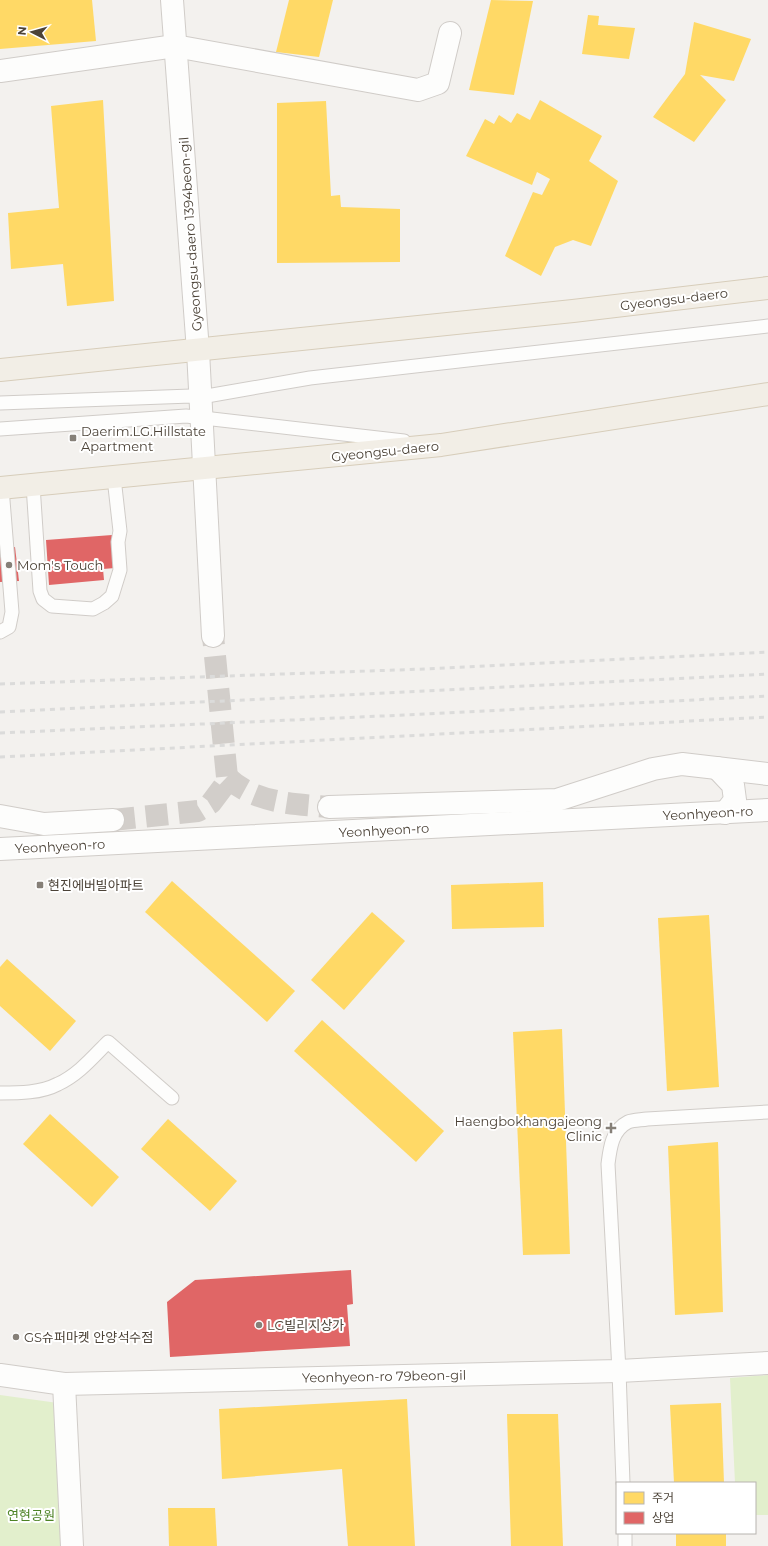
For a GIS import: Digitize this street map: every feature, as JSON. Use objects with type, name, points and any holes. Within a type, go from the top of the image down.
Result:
[{"type":"main road","name":"Gyeongsu-daero","points":[[0,370],[198,351],[573,311],[768,288]]},
{"type":"main road","name":"Gyeongsu-daero","points":[[1,488],[441,445],[768,394]]},
{"type":"street","name":"Gyeongsu-daero 1394beon-gil","points":[[172,0],[202,408],[213,636]]},
{"type":"street","points":[[0,71],[175,46],[418,90],[438,83],[450,33]]},
{"type":"street","points":[[329,807],[558,800],[653,769],[682,764],[768,774]]},
{"type":"street","points":[[717,768],[733,785],[735,800],[725,813]]},
{"type":"street","name":"Yeonhyeon-ro","points":[[0,849],[768,810]]},
{"type":"street","points":[[0,816],[44,824],[113,820]]},
{"type":"street","name":"Yeonhyeon-ro 79beon-gil","points":[[0,1376],[64,1384],[619,1371],[768,1363]]},
{"type":"street","points":[[64,1384],[72,1546]]},
{"type":"lane","points":[[0,429],[186,416],[202,408],[310,378],[768,326]]},
{"type":"lane","points":[[0,403],[191,396],[202,408],[441,445]]},
{"type":"lane","points":[[33,484],[40,591],[43,599],[52,606],[94,609],[112,596],[120,570],[118,542],[120,531],[114,478]]},
{"type":"lane","points":[[0,632],[9,627],[12,612],[1,488]]},
{"type":"lane","points":[[0,1093],[30,1092],[58,1085],[79,1070],[108,1042],[172,1098]]},
{"type":"lane","points":[[623,1482],[619,1371],[608,1164],[610,1146],[614,1136],[620,1128],[628,1122],[647,1119],[768,1112]]},
{"type":"lane","points":[[625,1534],[625,1546]]},
{"type":"green space","points":[[768,1375],[768,1515],[756,1515],[756,1482],[735,1482],[730,1378]]},
{"type":"green space","name":"연현공원","points":[[0,1395],[58,1403],[64,1546],[0,1546]]},
{"type":"building: 주거","points":[[0,0],[92,0],[96,41],[0,49]]},
{"type":"building: 주거","points":[[289,0],[333,0],[319,57],[276,52]]},
{"type":"building: 주거","points":[[491,0],[533,1],[514,95],[469,90]]},
{"type":"building: 주거","points":[[588,15],[599,16],[598,25],[635,28],[629,59],[582,54]]},
{"type":"building: 주거","points":[[694,22],[751,39],[734,81],[700,75],[726,100],[694,142],[653,117],[685,74]]},
{"type":"building: 주거","points":[[103,100],[114,301],[67,306],[63,264],[11,269],[8,213],[59,208],[51,106]]},
{"type":"building: 주거","points":[[540,100],[602,136],[589,161],[618,181],[591,246],[573,240],[555,247],[541,276],[505,256],[533,192],[542,195],[550,179],[537,172],[532,185],[466,156],[485,119],[494,124],[499,115],[511,123],[517,113],[530,120]]},
{"type":"building: 주거","points":[[326,101],[331,196],[340,195],[341,207],[400,209],[400,262],[277,263],[277,103]]},
{"type":"building: 주거","points":[[172,881],[295,991],[267,1022],[145,912]]},
{"type":"building: 주거","points":[[543,882],[544,927],[452,929],[451,885]]},
{"type":"building: 주거","points":[[372,912],[405,941],[344,1010],[311,980]]},
{"type":"building: 주거","points":[[709,915],[719,1087],[667,1091],[658,918]]},
{"type":"building: 주거","points":[[7,959],[76,1021],[50,1051],[0,1006],[0,967]]},
{"type":"building: 주거","points":[[322,1020],[444,1131],[416,1162],[294,1051]]},
{"type":"building: 주거","points":[[562,1029],[570,1254],[523,1255],[513,1032]]},
{"type":"building: 주거","points":[[50,1114],[119,1177],[92,1207],[23,1144]]},
{"type":"building: 주거","points":[[168,1119],[237,1181],[210,1211],[141,1149]]},
{"type":"building: 주거","points":[[718,1142],[723,1312],[675,1315],[668,1146]]},
{"type":"building: 주거","points":[[407,1399],[415,1546],[348,1546],[342,1469],[222,1479],[219,1409]]},
{"type":"building: 주거","points":[[721,1403],[724,1482],[674,1482],[670,1405]]},
{"type":"building: 주거","points":[[507,1414],[558,1414],[563,1546],[511,1546]]},
{"type":"building: 주거","points":[[168,1508],[215,1508],[217,1546],[169,1546]]},
{"type":"building: 주거","points":[[676,1534],[726,1534],[726,1546],[676,1546]]},
{"type":"building: 상업","points":[[112,535],[115,568],[103,569],[104,580],[49,585],[46,540]]},
{"type":"building: 상업","name":"Mom's Touch","points":[[15,547],[19,581],[0,582],[0,549]]},
{"type":"building: 상업","name":"LG빌리지상가","points":[[351,1270],[353,1304],[347,1305],[350,1346],[170,1357],[167,1302],[195,1280]]},
{"type":"tunnel","points":[[113,820],[198,811],[211,803],[223,787],[227,777],[213,636]]},
{"type":"tunnel","points":[[227,777],[238,786],[249,792],[275,801],[329,807]]},
{"type":"railway","points":[[0,684],[425,669],[768,652]]},
{"type":"railway","points":[[0,712],[768,674]]},
{"type":"railway","points":[[0,733],[427,714],[768,696]]},
{"type":"railway","points":[[0,757],[768,717]]},
{"type":"place","name":"Daerim.LG.Hillstate Apartment","points":[[73,438]]},
{"type":"place","name":"Mom's Touch","points":[[9,565]]},
{"type":"place","name":"현진에버빌아파트","points":[[40,885]]},
{"type":"place","name":"Haengbokhangajeong Clinic","points":[[611,1128]]},
{"type":"place","name":"LG빌리지상가","points":[[259,1325]]},
{"type":"place","name":"GS슈퍼마켓 안양석수점","points":[[16,1337]]}]
